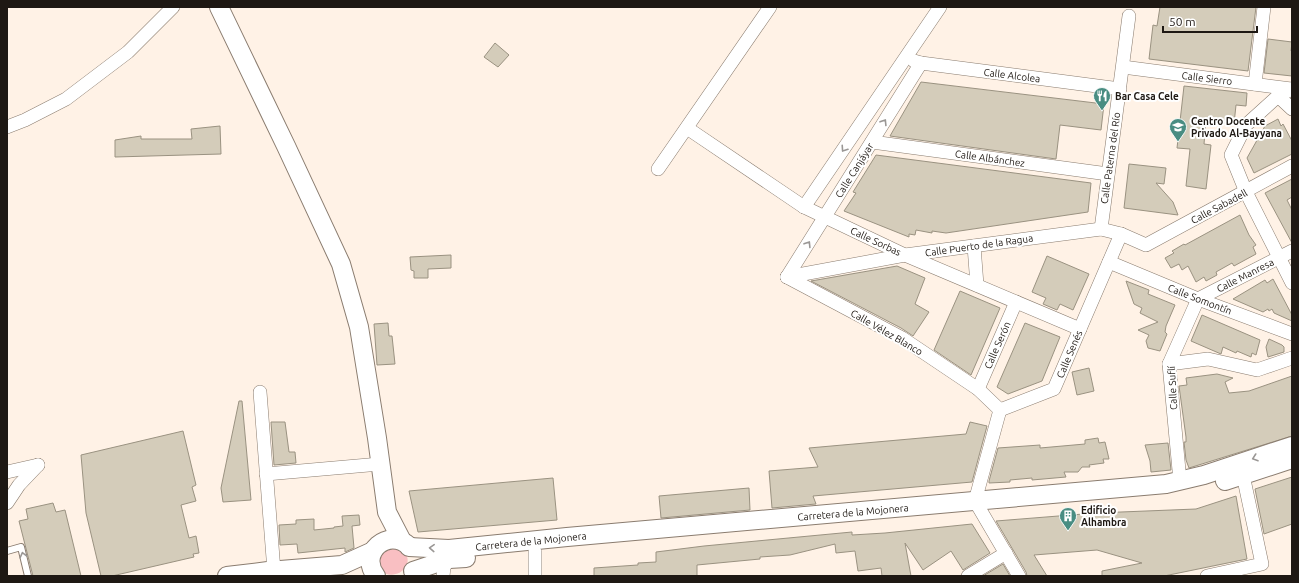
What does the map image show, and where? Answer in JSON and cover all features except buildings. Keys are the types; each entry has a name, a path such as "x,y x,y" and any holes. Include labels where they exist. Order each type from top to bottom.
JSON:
{"street":[{"path":"7,127 25,120 66,99 128,52 174,7"},
{"path":"219,7 341,264 359,328 387,512 414,556 411,573"},
{"path":"658,169 770,7"},
{"name":"Calle Canjáyar","path":"804,208 940,7"},
{"path":"1255,84 1264,7"},
{"name":"Calle Paterna del Río","path":"1101,229 1129,16"},
{"name":"Calle Alcolea","path":"905,59 921,63 1120,89"},
{"name":"Calle Canjáyar","path":"787,278 921,63"},
{"name":"Calle Sierro","path":"1123,67 1292,89"},
{"path":"1292,89 1278,96 1246,125 1231,155 1246,192 1292,283"},
{"path":"1278,96 1292,109"},
{"name":"Calle Sorbas","path":"686,128 804,208 905,255 1080,328"},
{"name":"Calle Albánchez","path":"872,142 1108,174"},
{"name":"Calle Sabadell","path":"1146,245 1292,166"},
{"name":"Calle Puerto de la Ragua","path":"787,278 905,255 1101,229 1121,234 1146,245"},
{"name":"Calle Senés","path":"1000,410 1054,389 1121,234"},
{"path":"974,246 977,285"},
{"name":"Calle Manresa","path":"1198,299 1292,251"},
{"name":"Calle Somontín","path":"1109,262 1198,299 1292,334"},
{"name":"Calle Vélez Blanco","path":"787,278 902,338 978,389 1000,410"},
{"name":"Calle Suflí","path":"1180,481 1169,364 1198,299"},
{"name":"Calle Serón","path":"978,389 1016,302"},
{"path":"1169,364 1208,359 1257,370 1292,358"},
{"path":"260,392 266,474 270,572"},
{"path":"1000,410 978,507 1019,576"},
{"name":"Carretera de la Mojonera","path":"411,573 449,559 535,552 978,507 1106,490 1166,484 1204,475 1292,446"},
{"name":"Carretera de la Mojonera","path":"375,548 382,542 389,540 396,540 406,544 449,549 567,537 978,507 1127,500 1205,488 1292,459"},
{"path":"266,474 380,464"},
{"path":"7,472 38,465 20,485 7,503"},
{"path":"1207,576 1262,564 1243,476"},
{"path":"376,576 370,563 371,557 387,512"},
{"path":"227,576 342,565 375,548"},
{"path":"535,552 535,576"},
{"path":"968,576 1006,553"},
{"path":"443,576 444,567 449,559"},
{"path":"342,565 376,576"}],"lane":[{"path":"7,551 21,548 28,576"}],"shaded area":[{"path":"391,546 405,553 407,563 402,571 391,575 385,574 379,570 378,554"}],"place":[{"name":"Bar Casa Cele","path":"1102,111"},
{"name":"Centro Docente Privado Al-Bayyana","path":"1178,142"},
{"name":"Edificio Alhambra","path":"1068,531"}]}
